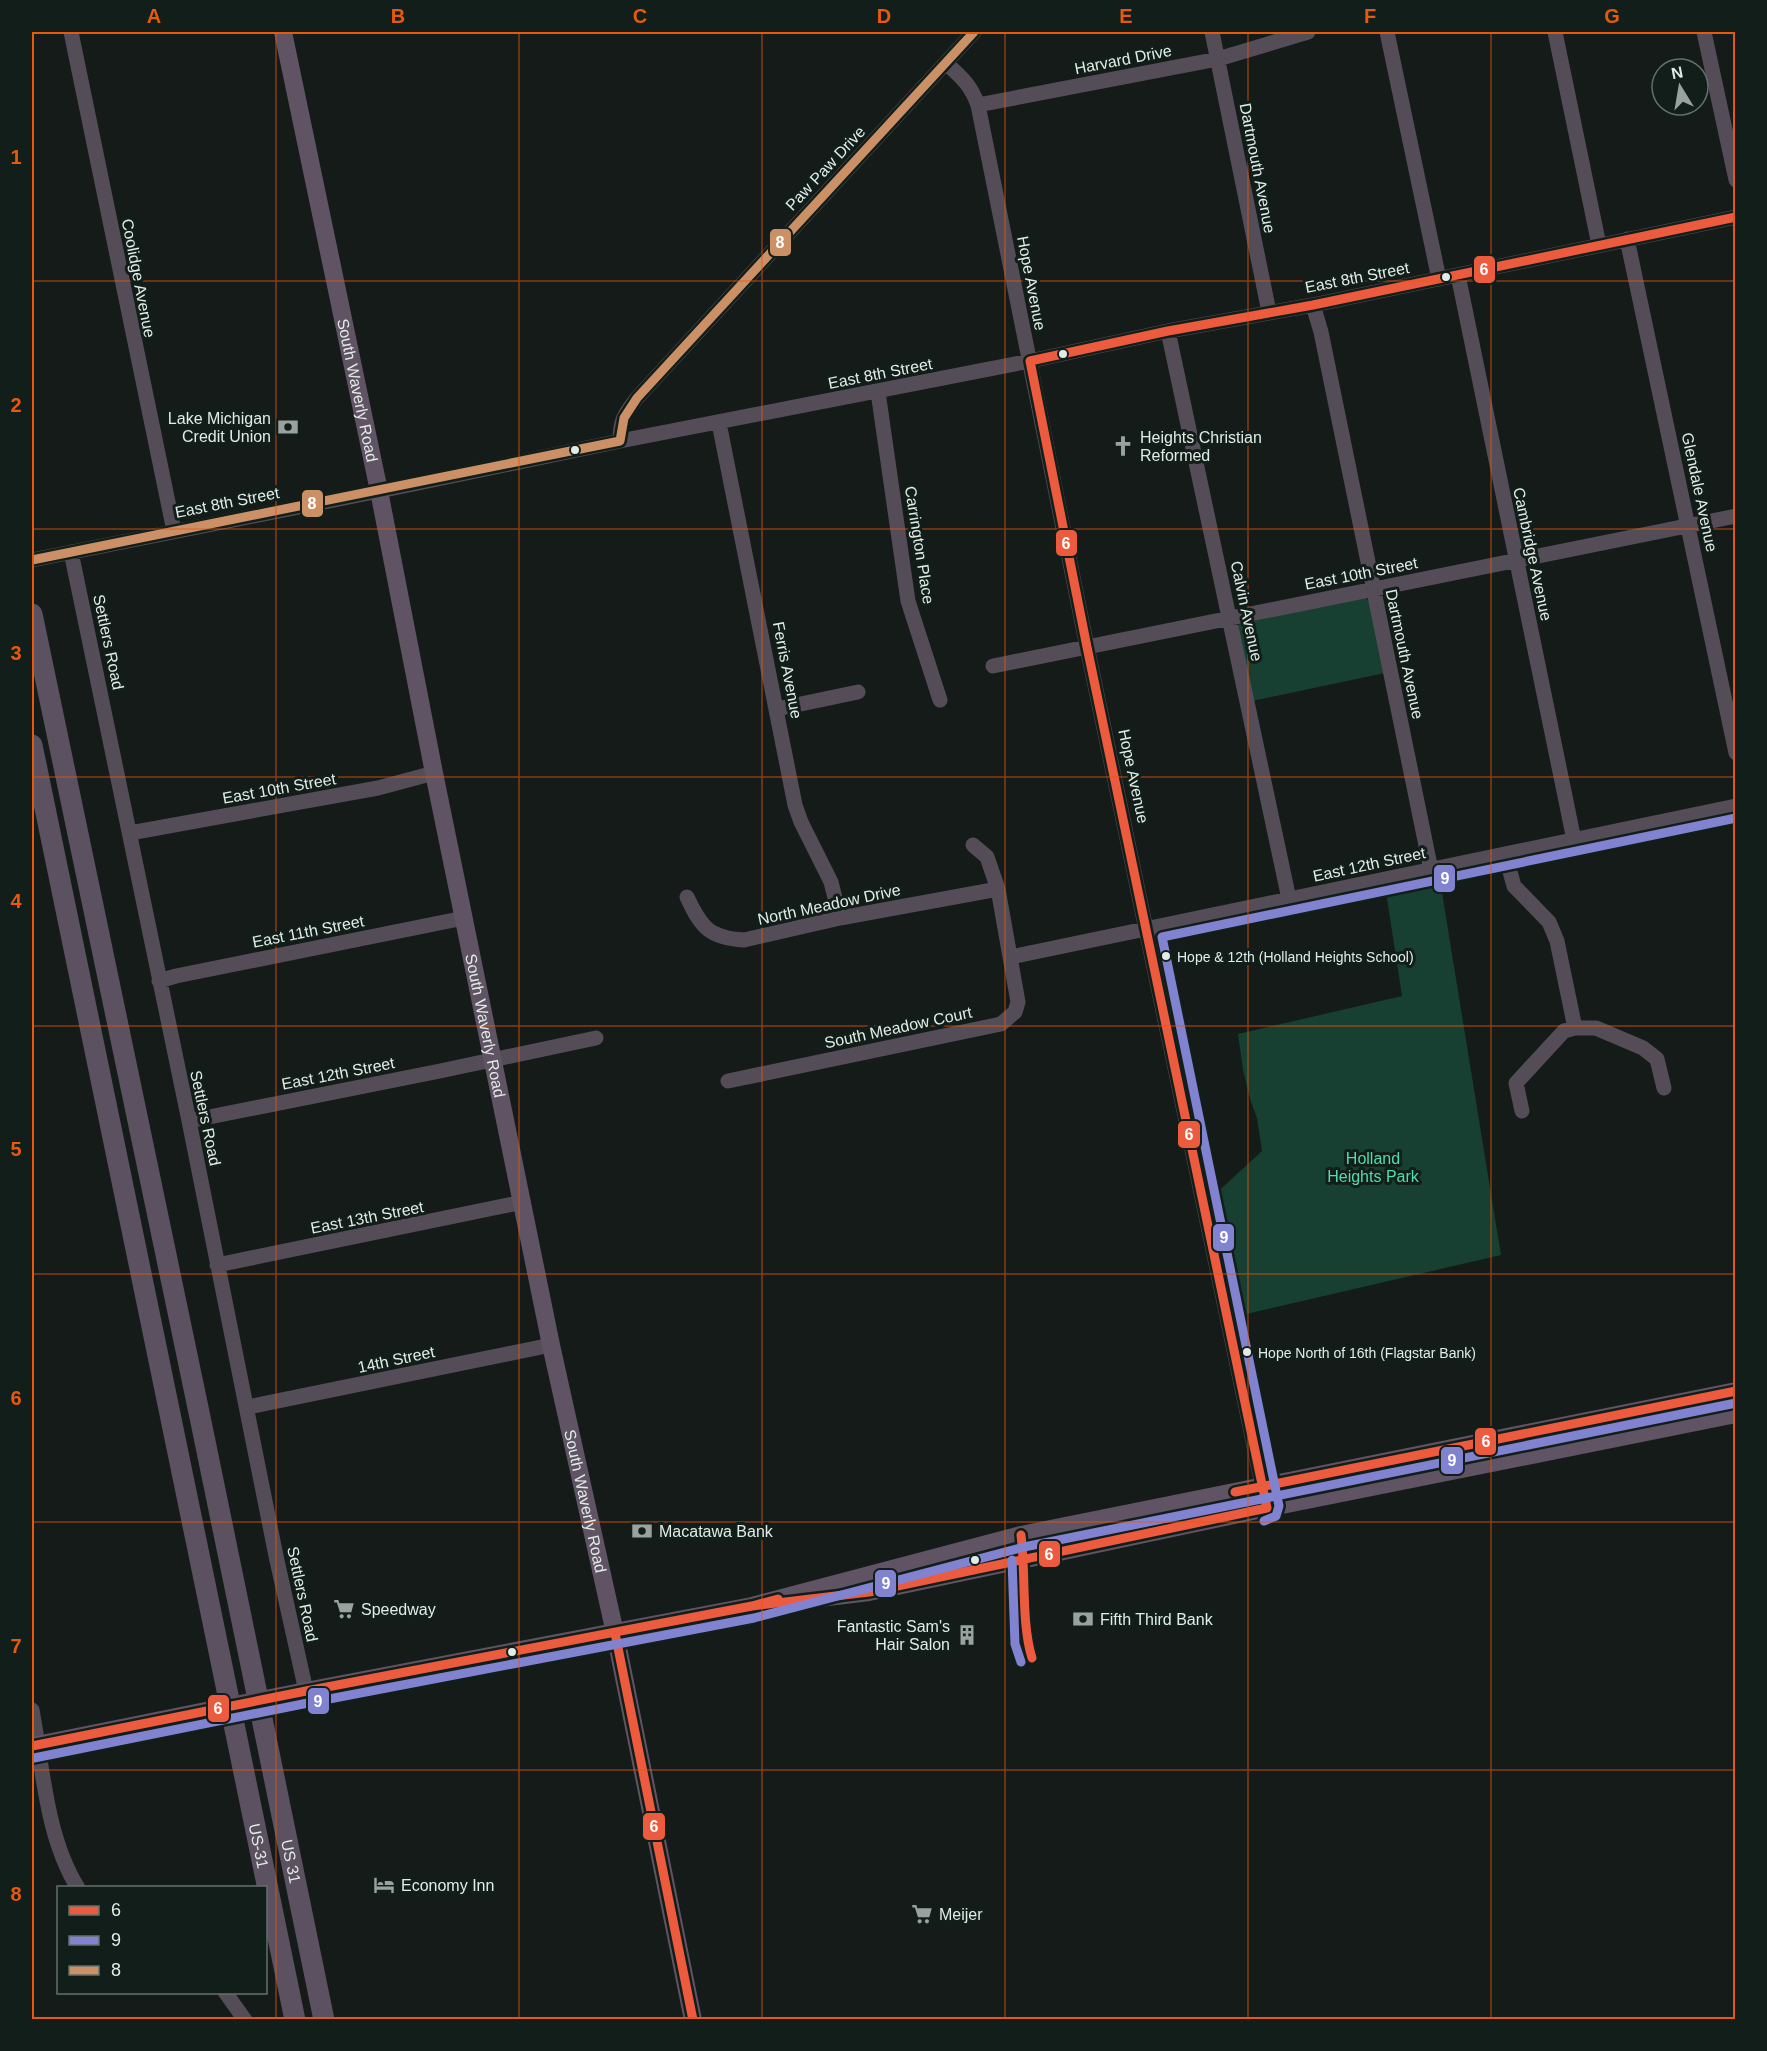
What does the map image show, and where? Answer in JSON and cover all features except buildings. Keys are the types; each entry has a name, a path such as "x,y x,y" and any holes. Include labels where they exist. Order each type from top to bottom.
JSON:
{"highway":[{"name":"US 31","path":"32,614 322,2011"},
{"name":"US 31","path":"32,745 230,1707"},
{"path":"51,837 65,846 81,847"},
{"path":"173,1428 201,1422"},
{"name":"US-31","path":"230,1707 295,2019"},
{"path":"289,1992 298,2001 322,2011"}],"main road":[{"name":"South Waverly Road","path":"283,32 379,491 551,1345 615,1633 693,2019"},
{"path":"35,1746 306,1691 752,1606 1021,1535 1736,1391"},
{"path":"752,1606 869,1592 1267,1508 1736,1414"}],"street":[{"name":"Coolidge Avenue","path":"71,32 174,531"},
{"name":"Paw Paw Drive","path":"620,441 620,425 624,415 637,398 974,32"},
{"name":"Dartmouth Avenue","path":"1212,32 1269,312"},
{"name":"Harvard Drive","path":"978,105 1218,59 1308,32"},
{"path":"1387,32 1439,279"},
{"path":"1555,32 1599,244"},
{"path":"1704,32 1736,180"},
{"name":"Hope Avenue","path":"946,63 972,88 978,105 1087,647 1148,928 1267,1508"},
{"name":"East 8th Street","path":"32,560 620,441 1030,362 1168,331 1313,305 1599,244 1736,218"},
{"name":"Glendale Avenue","path":"1627,239 1736,753"},
{"name":"Cambridge Avenue","path":"1458,275 1574,840"},
{"name":"Dartmouth Avenue","path":"1313,305 1321,332 1431,870"},
{"name":"Calvin Avenue","path":"1168,331 1289,899"},
{"name":"Carrington Place","path":"878,392 908,601 940,700"},
{"name":"Ferris Avenue","path":"718,423 795,805 831,882 840,918"},
{"name":"East 10th Street","path":"993,666 1736,516"},
{"name":"Settlers Road","path":"71,552 248,1407 276,1556 306,1691"},
{"path":"777,709 858,692"},
{"name":"East 10th Street","path":"130,833 378,788 434,773"},
{"name":"East 12th Street","path":"1011,957 1736,806"},
{"name":"South Meadow Court","path":"728,1081 1000,1024 1015,1012 1018,1002 998,889 987,857 973,845"},
{"path":"1505,854 1514,886 1549,922 1557,941 1575,1028"},
{"name":"North Meadow Drive","path":"687,897 701,924 718,936 744,940 840,918 998,889"},
{"name":"East 11th Street","path":"159,981 464,918"},
{"path":"1522,1111 1516,1083 1564,1030 1575,1028 1596,1028 1643,1048 1657,1059 1664,1088"},
{"name":"East 12th Street","path":"189,1121 596,1038"},
{"name":"East 13th Street","path":"217,1265 523,1202"},
{"name":"14th Street","path":"248,1407 551,1345"},
{"path":"32,1710 35,1746 57,1845 77,1886"},
{"path":"226,1994 245,2019"}],"green space":[{"path":"1365,597 1371,603 1385,673 1252,701 1237,628 1239,624"},
{"name":"Holland Heights Park","path":"1438,868 1501,1255 1238,1316 1213,1196 1262,1151 1257,1118 1243,1070 1238,1034 1402,996 1384,879"}],"transit line":[{"name":"8","path":"32,560 620,441 624,418 637,398 974,32"},
{"name":"6","path":"752,1606 869,1592 1267,1508 1087,647 1030,361 1168,331 1313,305 1736,217"},
{"name":"9","path":"1264,1521 1276,1516 1279,1506 1162,937 1736,818"},
{"name":"6","path":"1235,1492 1736,1391"},
{"name":"9","path":"34,1758 754,1618 1024,1547 1736,1403"},
{"name":"6","path":"1021,1535 1026,1629 1032,1658"},
{"name":"9","path":"1012,1560 1015,1644 1021,1662"},
{"name":"6","path":"32,1746 752,1606 778,1599"},
{"name":"6","path":"615,1633 693,2020"}],"place":[{"name":"Lake Michigan Credit Union","path":"288,427"},
{"name":"Heights Christian Reformed","path":"1123,446"},
{"name":"Hope & 12th (Holland Heights School)","path":"1166,956"},
{"name":"Hope North of 16th (Flagstar Bank)","path":"1247,1352"},
{"name":"Macatawa Bank","path":"642,1531"},
{"name":"Speedway","path":"344,1609"},
{"name":"Fifth Third Bank","path":"1083,1619"},
{"name":"Fantastic Sam's Hair Salon","path":"967,1635"},
{"name":"Economy Inn","path":"384,1885"},
{"name":"Meijer","path":"922,1914"}]}
